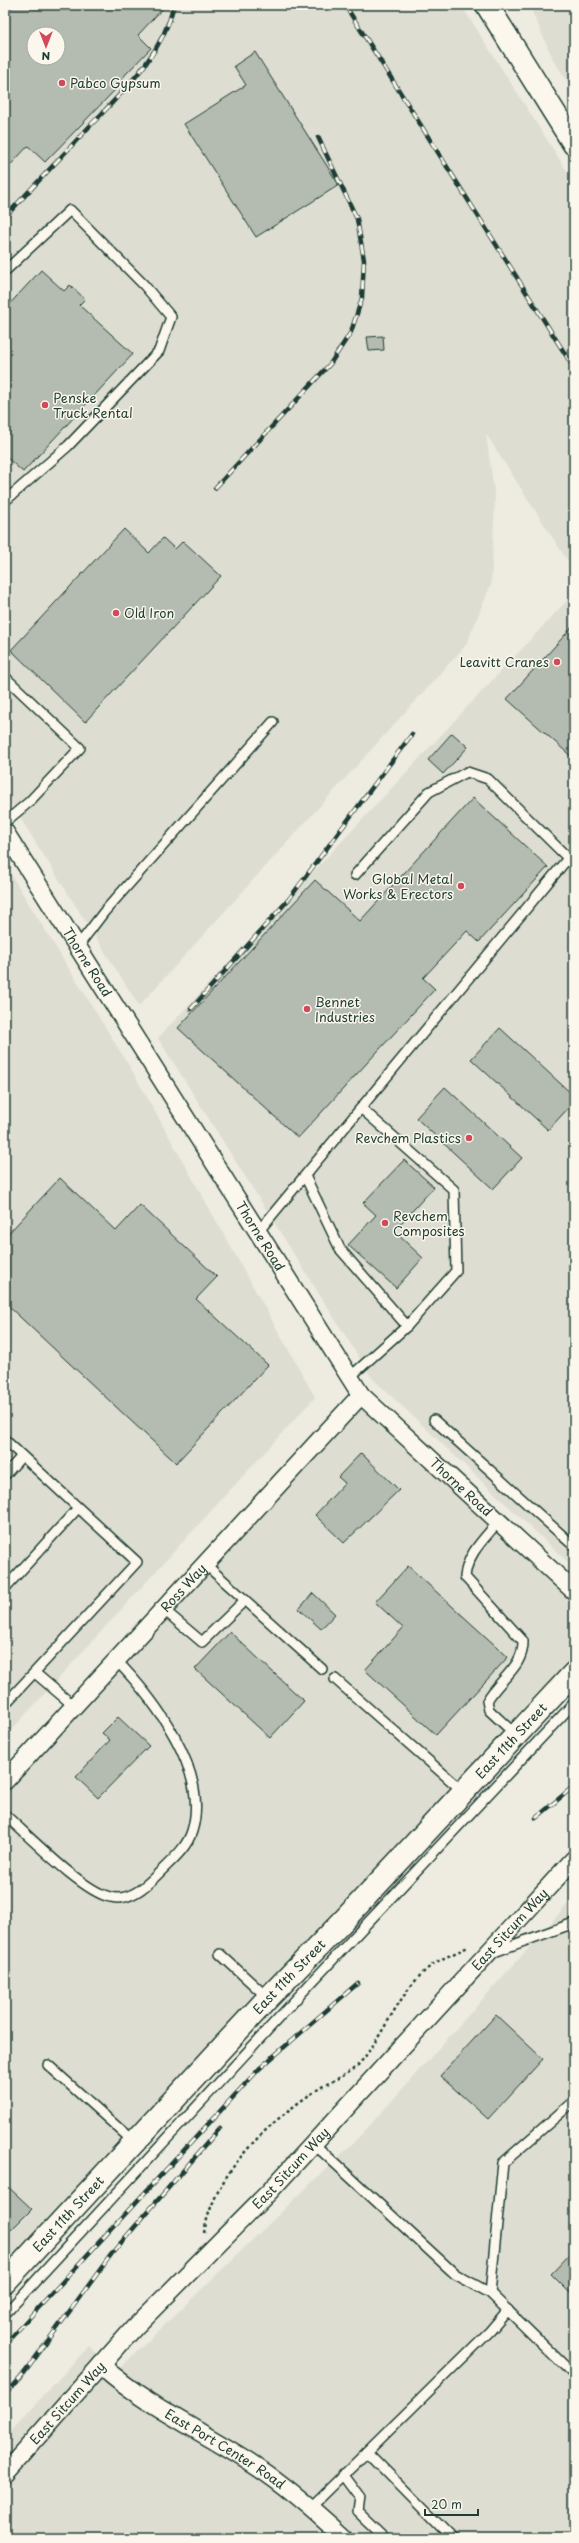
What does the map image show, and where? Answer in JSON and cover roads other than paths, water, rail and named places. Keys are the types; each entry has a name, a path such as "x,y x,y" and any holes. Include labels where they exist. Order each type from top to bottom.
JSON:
{"street":[{"path":"487,5 574,144"},
{"name":"Thorne Road","path":"5,832 361,1395 574,1591"},
{"name":"Ross Way","path":"5,1781 361,1395"},
{"name":"East 11th Street","path":"5,2282 268,1998 517,1736 574,1673"},
{"name":"East Sitcum Way","path":"5,2473 134,2328 270,2191 574,1859"},
{"name":"East Port Center Road","path":"101,2365 113,2376 174,2417 257,2467 310,2508 344,2538"}],"lane":[{"path":"5,270 70,210 144,285 171,317 159,351 68,446 5,501"},
{"path":"5,677 80,748 30,802 5,822"},
{"path":"78,946 104,912 273,722"},
{"path":"355,875 430,792 467,772 488,779 568,858"},
{"path":"258,1232 362,1109 574,851"},
{"path":"350,1377 407,1326 456,1271 454,1190 362,1109"},
{"path":"305,1176 340,1249 407,1326"},
{"path":"434,1420 574,1546"},
{"path":"5,1440 138,1562 5,1704"},
{"path":"5,1475 22,1456"},
{"path":"5,1588 78,1508"},
{"path":"498,1522 472,1554 466,1564 465,1577 523,1641 523,1652 519,1661 487,1701 489,1710 517,1736"},
{"path":"205,1564 322,1669"},
{"path":"163,1609 202,1642 245,1600"},
{"path":"5,1815 92,1889 110,1898 127,1897 144,1889 183,1848 192,1831 196,1809 194,1782 159,1711 116,1660"},
{"path":"35,1673 74,1706"},
{"path":"335,1679 464,1792"},
{"path":"5,2314 305,1989 574,1703"},
{"path":"487,1954 574,1923"},
{"path":"220,1954 268,1998"},
{"path":"48,2065 134,2142"},
{"path":"490,2293 503,2163 574,2101"},
{"path":"313,2143 455,2274 490,2293 574,2375"},
{"path":"310,2508 490,2331 508,2310"},
{"path":"367,2452 452,2538"},
{"path":"343,2474 360,2497 358,2512 385,2538"}],"railway":[{"path":"5,217 140,72 160,41 174,5"},
{"path":"345,5 574,368"},
{"path":"215,488 330,364 351,332 362,298 364,260 357,219 318,137"},
{"path":"191,1009 289,899 412,734"},
{"path":"536,1818 574,1786"},
{"path":"5,2344 259,2069 358,1983"},
{"path":"5,2394 25,2372 113,2252 220,2128"}],"place":[{"name":"Pabco Gypsum","path":"62,83"},
{"name":"Penske Truck Rental","path":"45,405"},
{"name":"Old Iron","path":"116,613"},
{"name":"Leavitt Cranes","path":"557,662"},
{"name":"Global Metal Works & Erectors","path":"461,886"},
{"name":"Bennet Industries","path":"307,1009"},
{"name":"Revchem Plastics","path":"469,1138"},
{"name":"Revchem Composites","path":"385,1223"}]}
